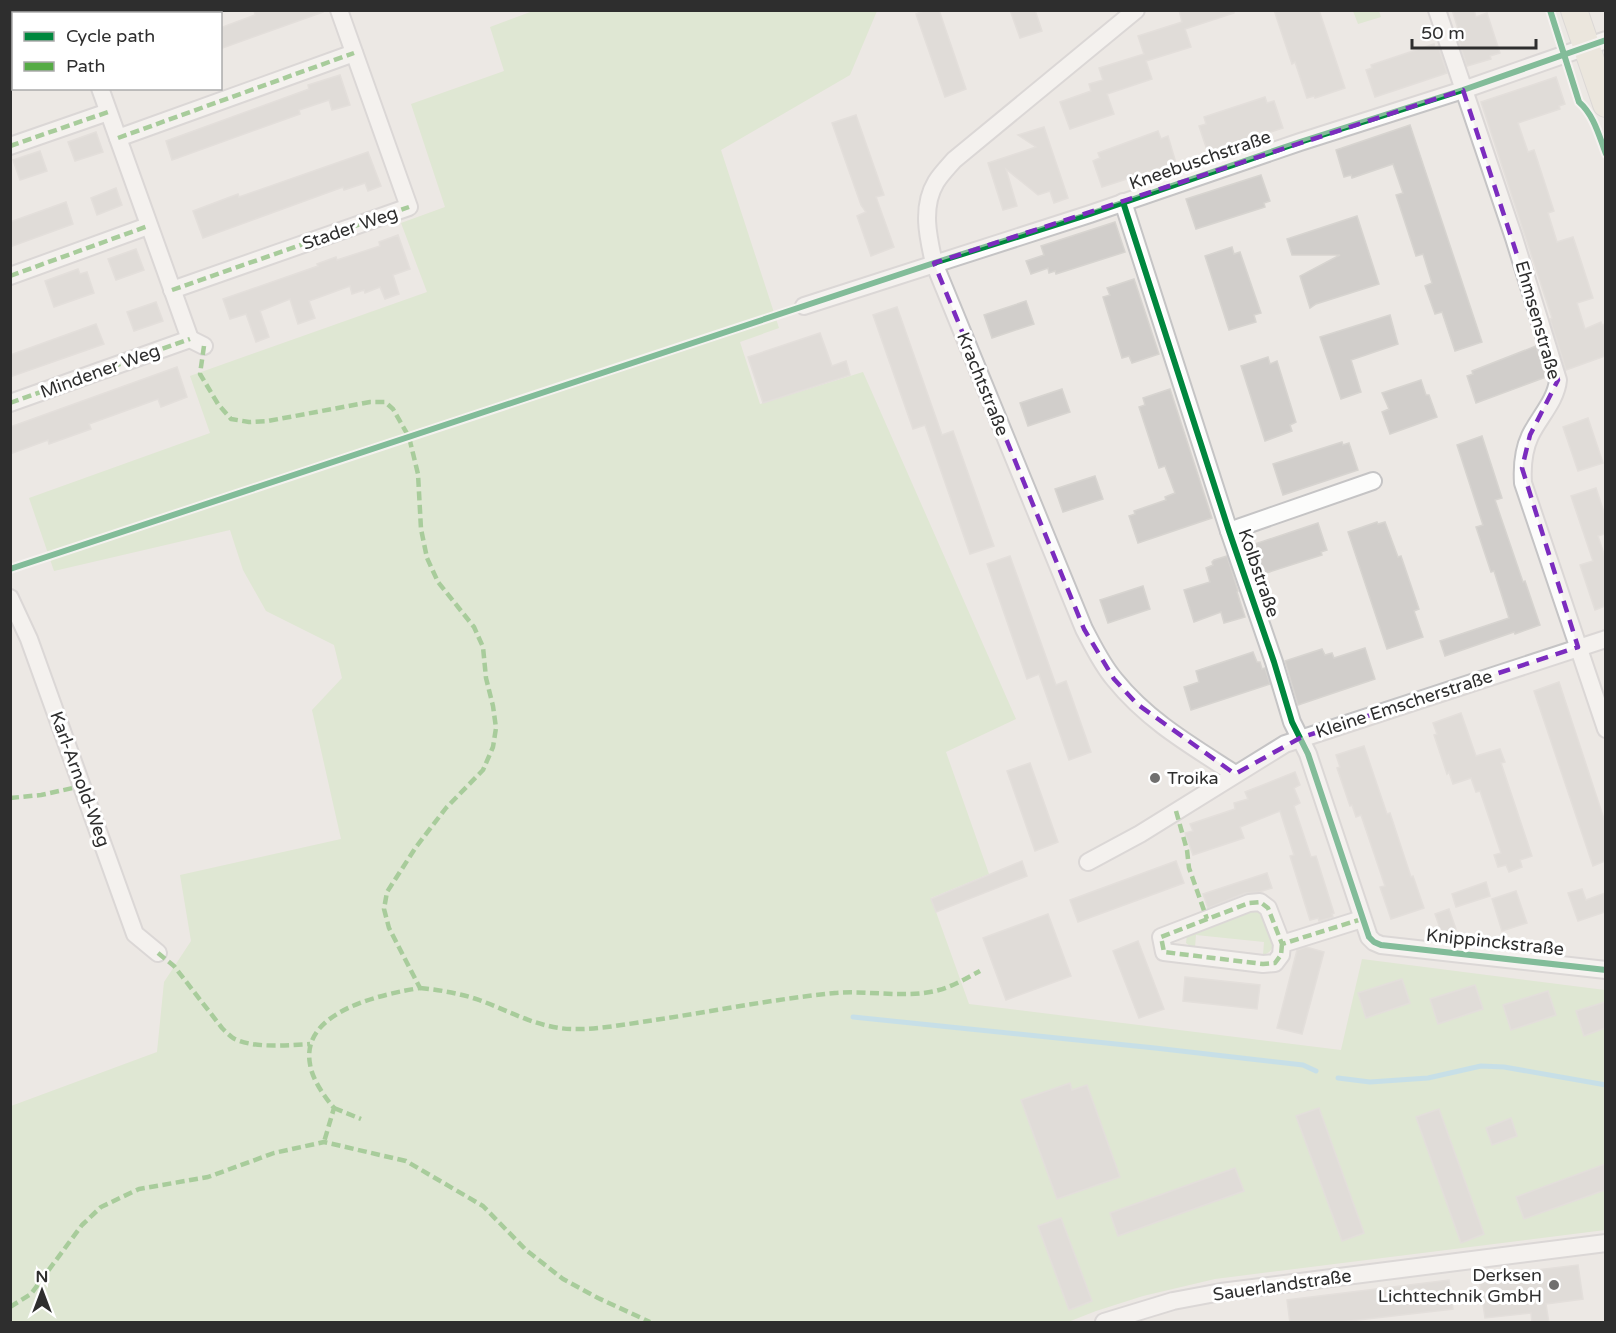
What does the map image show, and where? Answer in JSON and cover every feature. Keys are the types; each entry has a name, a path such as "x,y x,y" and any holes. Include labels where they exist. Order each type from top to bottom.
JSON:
{"main road":[{"path":"1574,10 1596,43 1605,104"}],"street":[{"name":"Stader Weg","path":"172,290 409,207 339,10"},
{"name":"Krachtstraße","path":"1136,10 954,160 931,192 927,209 927,234 934,263 1084,628 1098,655 1114,680 1137,704 1166,729 1235,774"},
{"name":"Ehmsenstraße","path":"1437,10 1514,238 1558,380 1555,394 1530,435 1524,452 1523,483 1605,729"},
{"name":"Kneebuschstraße","path":"804,306 1463,90 1596,43"},
{"path":"118,138 354,53"},
{"name":"Mindener Weg","path":"10,403 197,343 172,290 101,90"},
{"path":"10,146 108,112"},
{"name":"Kolbstraße","path":"1123,202 1292,722 1308,754 1369,937 1381,945"},
{"path":"10,276 148,226"},
{"path":"1229,531 1373,481"},
{"name":"Karl-Arnold-Weg","path":"10,598 29,639 135,934 158,953"},
{"name":"Kleine Emscherstraße","path":"1088,862 1140,834 1286,744 1605,639"},
{"path":"1260,902 1268,908 1282,944 1281,955 1275,963 1263,964 1164,952 1161,937 1249,903 1260,902"},
{"path":"1282,944 1362,919"},
{"name":"Knippinckstraße","path":"1381,945 1605,969"},
{"name":"Sauerlandstraße","path":"1104,1323 1173,1301 1221,1292 1605,1243"}],"highlighted area":[{"path":"1463,90 1558,380 1530,435 1522,468 1578,647 1300,738 1235,774 1137,704 1114,679 1084,629 934,263"}],"green space":[{"path":"533,11 877,11 850,75 721,150 779,328 740,342 760,404 863,372 1016,719 946,752 989,874 931,898 969,1004 1341,1050 1362,959 1605,990 1605,1230 1215,1279 1143,1296 1068,1322 11,1322 11,1106 157,1052 164,982 191,941 180,875 341,839 312,710 342,678 334,645 266,611 243,570 230,530 54,571 29,498 210,433 190,376 427,292 401,223 445,207 411,104 504,71 490,27"},
{"path":"1353,11 1379,11 1381,17 1358,24"},
{"path":"1252,910 1263,914 1272,937 1272,948 1263,955 1264,942 1196,935 1195,947 1186,943 1187,935"}],"building":[{"path":"254,10 322,10 323,12 222,48 222,27 255,15"},
{"path":"926,10 939,10 966,89 945,97 916,14"},
{"path":"1010,10 1035,10 1042,31 1020,38"},
{"path":"1179,10 1234,10 1234,13 1185,29 1191,47 1146,61 1152,79 1107,94 1114,114 1070,129 1060,102 1091,91 1089,84 1103,80 1099,68 1144,54 1138,36 1182,22"},
{"path":"1274,10 1319,10 1345,88 1315,98 1314,96 1307,98 1295,62 1292,64"},
{"path":"1452,10 1474,10 1476,17 1487,13 1500,53 1490,56 1491,59 1467,66"},
{"path":"1434,44 1435,48 1438,46 1447,73 1375,97 1366,70 1372,68 1371,65"},
{"path":"340,75 350,105 332,110 329,100 299,110 300,114 172,160 166,141 309,89 308,85"},
{"path":"1556,77 1565,104 1559,106 1560,109 1518,123 1528,152 1534,150 1554,211 1548,213 1557,242 1573,237 1580,258 1593,298 1577,303 1585,329 1601,322 1602,325 1605,324 1605,356 1566,370 1550,319 1552,318 1481,102"},
{"path":"1265,97 1267,103 1274,101 1283,128 1208,153 1199,126 1206,124 1204,117"},
{"path":"856,115 884,195 876,197 894,247 871,256 857,216 866,212 861,205 832,123"},
{"path":"1410,125 1482,342 1455,351 1442,312 1435,314 1425,286 1432,283 1423,254 1416,256 1396,195 1403,193 1393,164 1352,178 1351,175 1344,177 1336,150"},
{"path":"1044,127 1068,198 1054,203 1050,191 1038,195 1006,169 1017,206 1003,210 988,163 1036,147 1018,135"},
{"path":"1158,131 1161,139 1168,136 1176,163 1102,187 1093,161 1100,158 1098,153"},
{"path":"96,132 103,152 75,161 68,142"},
{"path":"40,151 47,171 20,180 13,160"},
{"path":"368,152 381,186 368,191 365,183 344,190 343,187 203,238 193,211"},
{"path":"1261,175 1270,201 1264,203 1265,207 1196,229 1186,199"},
{"path":"116,188 122,205 97,215 91,198"},
{"path":"66,202 73,224 10,247 10,222"},
{"path":"1357,216 1379,284 1316,304 1310,308 1300,276 1340,255 1292,255 1287,239"},
{"path":"1115,222 1125,252 1056,274 1055,271 1049,273 1048,268 1031,274 1026,261 1044,255 1041,246"},
{"path":"398,235 410,269 393,275 399,294 385,299 380,287 365,293 364,290 352,294 350,286 309,301 315,318 298,324 290,299 260,311 269,337 256,342 246,314 230,319 223,299 318,266 317,264 336,257 337,260 380,246 379,242"},
{"path":"1232,247 1234,254 1240,252 1261,313 1254,315 1256,322 1229,330 1205,256"},
{"path":"136,249 144,270 116,280 108,259"},
{"path":"78,269 80,274 87,272 94,293 54,307 45,281"},
{"path":"1134,279 1159,354 1132,363 1129,356 1122,358 1103,297 1110,295 1107,288"},
{"path":"1026,301 1034,324 992,338 984,315"},
{"path":"156,302 163,321 134,331 127,312"},
{"path":"897,307 942,435 953,431 994,546 970,554 925,425 913,429 873,315"},
{"path":"1390,315 1398,344 1351,360 1361,392 1341,399 1320,337"},
{"path":"96,324 104,344 10,377 10,355"},
{"path":"820,333 832,366 846,361 850,375 763,403 748,357"},
{"path":"1536,346 1546,377 1476,403 1467,376 1473,374 1472,371"},
{"path":"1268,357 1270,364 1277,361 1296,422 1290,425 1292,431 1265,441 1241,366"},
{"path":"177,367 187,397 161,407 158,399 89,424 91,429 49,444 48,440 10,454 10,427"},
{"path":"1421,380 1437,417 1390,434 1382,412 1389,409 1382,393"},
{"path":"1062,389 1070,412 1028,426 1020,403"},
{"path":"1170,389 1212,518 1138,543 1129,516 1135,514 1134,511 1166,500 1165,497 1175,493 1165,466 1159,468 1139,407 1145,405 1143,398"},
{"path":"1588,418 1603,463 1578,471 1563,427"},
{"path":"1482,436 1502,498 1495,500 1540,625 1445,656 1440,641 1509,618 1494,571 1491,572 1476,527 1483,525 1457,445"},
{"path":"1342,442 1343,445 1349,443 1358,470 1283,495 1273,464"},
{"path":"1095,476 1103,499 1063,512 1055,489"},
{"path":"1596,488 1605,515 1605,534 1598,536 1605,557 1605,606 1595,610 1580,565 1593,561 1571,496"},
{"path":"1377,522 1378,524 1385,522 1398,557 1401,556 1419,609 1414,611 1423,637 1387,649 1348,532"},
{"path":"1318,523 1327,550 1321,552 1322,555 1260,575 1263,583 1259,585 1246,547"},
{"path":"1010,556 1056,685 1066,681 1091,752 1069,760 1039,674 1027,679 987,564"},
{"path":"1227,556 1245,617 1224,623 1221,612 1194,622 1184,590 1210,582 1206,568 1213,565 1214,560"},
{"path":"1143,586 1150,609 1108,623 1100,600"},
{"path":"1365,648 1375,679 1298,705 1285,661 1322,649 1325,655 1332,653 1334,658"},
{"path":"1253,652 1262,669 1265,668 1270,684 1191,710 1184,687 1199,682 1196,671"},
{"path":"1559,682 1605,822 1605,861 1593,866 1534,691"},
{"path":"1461,713 1476,756 1500,749 1505,762 1501,763 1532,856 1520,860 1522,867 1509,872 1506,865 1498,867 1494,855 1501,853 1480,791 1476,792 1471,778 1453,784 1449,772 1447,774 1434,735 1437,734 1433,723"},
{"path":"1364,746 1387,814 1390,813 1424,908 1391,919 1380,887 1385,886 1361,815 1356,817 1352,805 1350,806 1337,768 1340,767 1336,755"},
{"path":"1030,763 1058,842 1035,851 1007,771"},
{"path":"1295,772 1300,785 1294,788 1300,803 1294,806 1311,857 1316,856 1334,913 1333,917 1319,921 1318,918 1310,920 1290,856 1294,855 1280,811 1240,827 1244,838 1193,855 1185,833 1193,831 1190,824 1235,809 1234,803 1248,799 1245,792"},
{"path":"1022,861 1027,876 936,912 931,899"},
{"path":"1176,861 1184,883 1078,922 1070,900"},
{"path":"1267,873 1272,888 1245,893 1208,908 1203,894"},
{"path":"1486,882 1490,896 1456,907 1452,894"},
{"path":"1582,889 1586,900 1605,893 1605,912 1578,921 1568,893"},
{"path":"1516,891 1527,923 1502,931 1492,899"},
{"path":"1449,909 1456,929 1442,934 1435,914"},
{"path":"1048,914 1071,976 1006,1000 983,938"},
{"path":"1138,941 1164,1009 1139,1018 1113,951"},
{"path":"1306,947 1324,952 1302,1034 1277,1028 1297,950"},
{"path":"1185,977 1260,985 1257,1009 1183,1001"},
{"path":"1402,979 1410,1003 1366,1018 1358,993"},
{"path":"1475,985 1483,1009 1438,1024 1430,999"},
{"path":"1548,991 1556,1015 1511,1030 1503,1005"},
{"path":"1605,1002 1605,1028 1584,1036 1576,1011"},
{"path":"1070,1083 1072,1090 1087,1085 1120,1177 1057,1199 1021,1100"},
{"path":"1319,1108 1364,1233 1342,1241 1296,1116"},
{"path":"1439,1109 1484,1234 1461,1243 1416,1117"},
{"path":"1511,1118 1517,1136 1492,1145 1486,1128"},
{"path":"1605,1164 1605,1190 1524,1219 1516,1197"},
{"path":"1235,1168 1244,1191 1118,1236 1110,1213"},
{"path":"1061,1218 1092,1301 1069,1310 1038,1226"},
{"path":"1578,1265 1583,1299 1546,1304 1549,1323 1532,1323 1531,1313 1485,1318 1479,1277"},
{"path":"1449,1280 1453,1309 1332,1323 1290,1323 1287,1300"}],"waterway":[{"path":"853,1017 1303,1065 1316,1071"},
{"path":"1338,1078 1370,1082 1428,1078 1481,1066 1504,1067 1606,1085"}],"marked path":[{"path":"118,138 354,53"},
{"path":"10,146 108,112"},
{"path":"172,290 409,207"},
{"path":"10,276 148,226"},
{"path":"10,403 190,339"},
{"path":"204,346 200,374 218,404 231,419 249,422 268,421 370,402 385,402 393,409 409,437 418,474 421,529 427,558 438,582 474,627 483,647 486,678 493,706 496,728 493,747 483,770 446,808 416,847 387,892 384,909 389,928 420,988 386,995 347,1008 331,1018 318,1031 310,1046 313,1076 334,1108 324,1142"},
{"path":"10,798 41,795 82,786"},
{"path":"1176,811 1187,850 1189,868 1207,919"},
{"path":"1282,944 1281,955 1275,963 1263,964 1164,952 1161,937 1249,903 1260,902 1268,908 1282,944 1362,919"},
{"path":"158,953 174,966 222,1028 233,1038 260,1045 310,1044"},
{"path":"420,988 467,996 549,1026 582,1029 835,993 926,993 960,982 980,971"},
{"path":"334,1108 361,1119"},
{"path":"10,1307 31,1294 82,1225 101,1207 139,1189 208,1177 274,1153 324,1142 406,1161 483,1206 526,1250 563,1279 650,1322"}],"cycle path":[{"path":"1550,10 1579,102 1592,119 1606,154"},
{"path":"10,569 934,263 1090,214 1606,40"},
{"path":"1123,202 1292,722 1308,754 1369,937 1381,945 1606,970"}],"place":[{"name":"Troika","path":"1155,778"},
{"name":"Derksen Lichttechnik GmbH","path":"1554,1285"}]}
